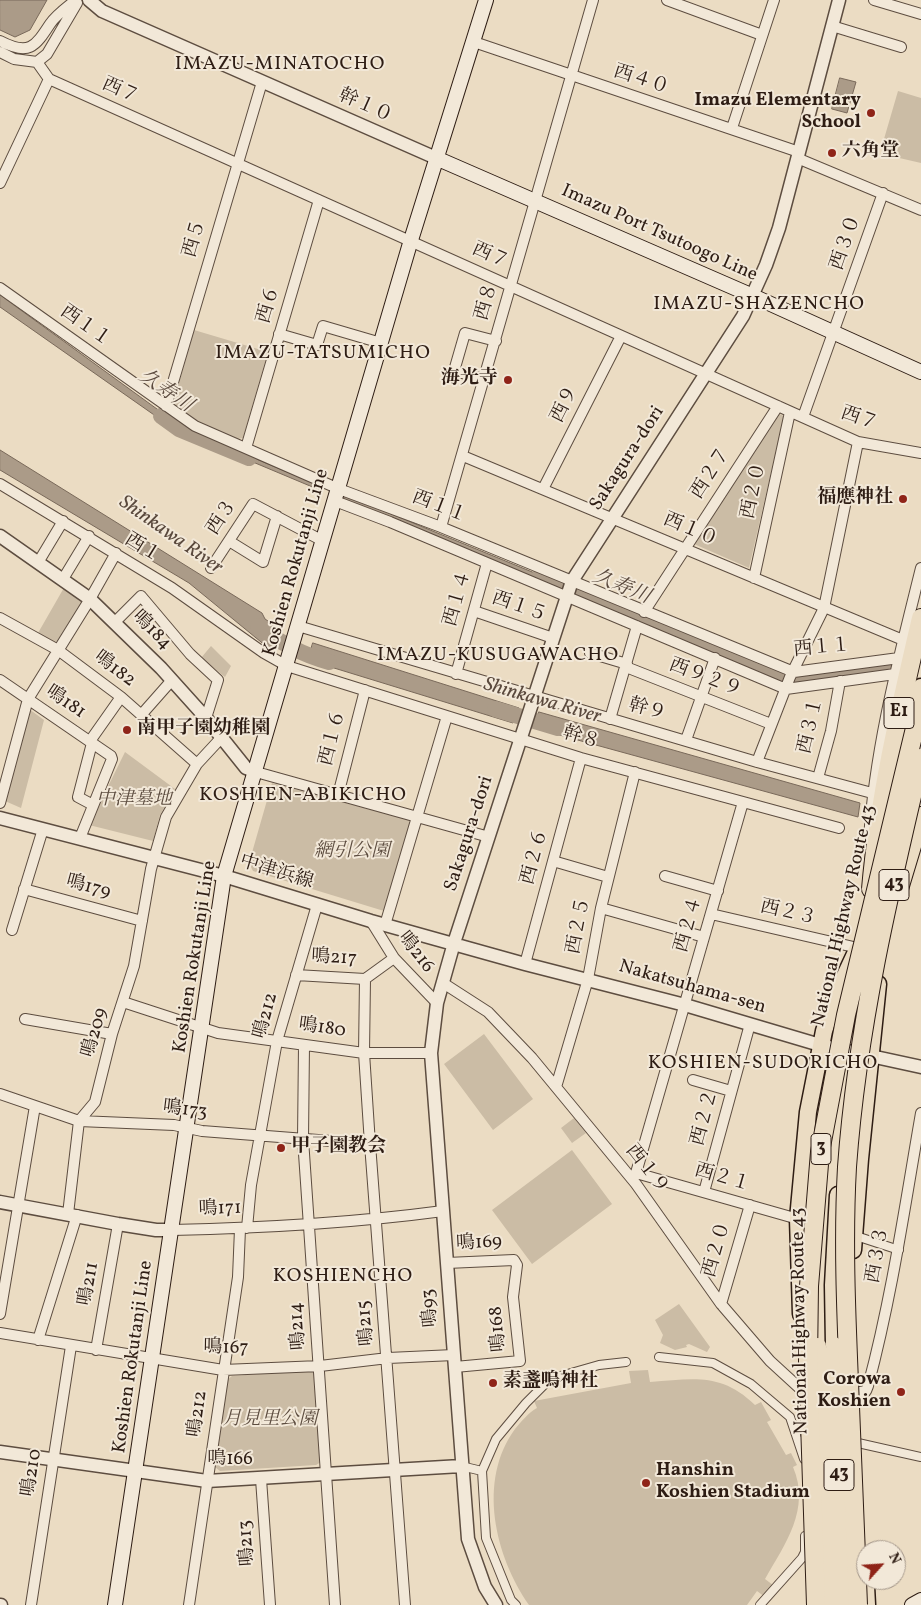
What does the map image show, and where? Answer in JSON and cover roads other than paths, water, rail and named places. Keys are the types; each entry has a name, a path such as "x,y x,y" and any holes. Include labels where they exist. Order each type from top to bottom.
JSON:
{"highway":[{"name":"E1","path":"870,897 878,813 893,738 921,618"},
{"name":"National Highway Route 43","path":"878,813 921,687"},
{"name":"3","path":"815,1605 808,1361 809,1286 820,1152 846,1015 921,703"},
{"name":"3","path":"858,1605 846,1322 847,1169 853,1096 866,1007 888,895 921,758"},
{"path":"892,905 916,826 921,774"},
{"name":"National Highway Route 43","path":"844,1605 817,1228 827,1046 836,995 858,948 870,897"},
{"name":"National Highway Route 43","path":"830,1605 826,1346 833,1284 838,1195 855,1052 892,905"},
{"path":"867,1605 856,1392 853,1235 882,939"},
{"path":"815,1605 808,1419 801,1325 798,1219 808,1112 827,1046"}],"main road":[{"name":"Koshien Rokutanji Line","path":"436,158 438,130 478,0"},
{"name":"Koshien Rokutanji Line","path":"115,1605 137,1470 224,876 411,240 486,0"},
{"name":"Imazu Port Tsutoogo Line","path":"436,158 921,372"},
{"path":"912,1605 921,1600"}],"street":[{"path":"0,41 10,46 29,48 44,36 50,23 77,0"},
{"path":"0,52 14,59 37,62 47,54 77,0"},
{"name":"幹１０","path":"89,0 102,10 436,158"},
{"name":"西８","path":"441,527 593,0"},
{"path":"667,0 762,35"},
{"path":"732,128 774,0"},
{"name":"Sakagura-dori","path":"454,944 570,589 612,518 743,316 752,296 779,228 839,0"},
{"path":"874,0 921,14"},
{"path":"832,26 901,47"},
{"name":"西４０","path":"474,42 571,76 732,128 921,210"},
{"path":"0,182 49,79 37,62"},
{"name":"西７","path":"49,79 858,442 921,452"},
{"name":"西５","path":"166,406 236,164 262,82"},
{"name":"西３０","path":"803,417 883,193"},
{"name":"西６","path":"246,448 318,200"},
{"name":"西１１","path":"0,288 195,426 246,448 337,495 441,527 570,589 644,612 789,680 899,658"},
{"path":"279,334 317,345 322,326 381,343"},
{"path":"485,379 454,371 465,333 496,341"},
{"name":"西９","path":"543,490 621,336"},
{"name":"西２７","path":"644,612 778,406"},
{"name":"西２０","path":"754,578 790,412"},
{"path":"758,762 789,680 824,608 858,442"},
{"name":"西１０","path":"463,456 685,547 824,608 903,640"},
{"name":"西１","path":"0,484 172,588 264,654 288,662"},
{"path":"337,495 488,563 570,589 637,626 715,658 789,680 840,681 895,674"},
{"name":"西３","path":"211,568 253,504 323,541"},
{"path":"229,541 263,562 277,516"},
{"path":"39,561 63,521"},
{"name":"鳴184","path":"0,536 39,561 90,598 172,680 222,737 246,768 256,772"},
{"path":"63,579 88,536"},
{"path":"0,803 28,699 116,553"},
{"name":"西１４","path":"456,674 488,563"},
{"path":"864,922 878,813 880,737 921,568"},
{"path":"115,622 140,596 190,654 218,680 206,718"},
{"name":"西１５","path":"474,611 553,638"},
{"name":"鳴182","path":"0,618 58,650 142,714 197,764"},
{"path":"610,719 637,626"},
{"name":"幹９","path":"297,630 456,674 532,702 610,719 818,778 878,813"},
{"name":"西９２９","path":"590,653 772,724"},
{"path":"686,740 715,658"},
{"name":"幹８","path":"288,662 364,690 447,716 522,735 581,758 839,828"},
{"name":"鳴181","path":"0,680 110,756 112,759 93,805"},
{"path":"142,714 172,680"},
{"name":"西３１","path":"818,778 831,731 840,681"},
{"name":"西１６","path":"338,795 364,690"},
{"path":"80,838 93,805 78,797 91,742 121,697"},
{"path":"385,925 447,716"},
{"name":"鳴209","path":"79,1121 95,1102 112,1034 134,966 154,858 166,817 197,764 222,737"},
{"name":"西２６","path":"525,964 581,758"},
{"path":"256,772 489,837"},
{"name":"西２５","path":"556,1087 588,979 600,908 635,772"},
{"name":"西２４","path":"632,1174 685,1004 743,802"},
{"name":"中津浜線","path":"1,821 80,838 224,876 370,921 454,944"},
{"path":"12,930 43,829"},
{"path":"553,861 608,877"},
{"path":"665,876 718,892"},
{"name":"鳴179","path":"24,889 142,921"},
{"name":"鳴212","path":"189,1605 238,1277 243,1228 277,1040 317,905"},
{"path":"600,908 704,938"},
{"name":"西２３","path":"711,914 858,948"},
{"name":"鳴216","path":"370,921 394,958 436,1004"},
{"name":"Nakatsuhama-sen","path":"454,944 525,964 685,1004 827,1046 921,1067"},
{"name":"鳴93","path":"454,944 436,1004 432,1053 461,1466 468,1539 485,1587 496,1605"},
{"name":"鳴217","path":"296,975 365,978 394,958"},
{"name":"鳴215","path":"365,978 364,1052 405,1605"},
{"name":"西１９","path":"443,983 488,1012 556,1087 632,1174 721,1304 770,1361 806,1394"},
{"name":"鳴180","path":"123,1002 218,1033 364,1052 432,1053"},
{"path":"25,1019 112,1034"},
{"name":"西２２","path":"704,1192 750,1024"},
{"name":"鳴214","path":"304,1045 303,1139 335,1605"},
{"path":"693,1080 731,1091"},
{"name":"鳴173","path":"0,1094 79,1121 188,1128 202,1131 370,1144"},
{"path":"0,1314 35,1106"},
{"name":"西３３","path":"856,1392 866,1391 883,1329 899,1250 921,1113"},
{"path":"38,1340 72,1215 79,1121"},
{"name":"西２１","path":"632,1174 798,1219"},
{"name":"鳴171","path":"0,1202 156,1230 310,1225 376,1220 443,1211"},
{"name":"西２０","path":"721,1304 750,1205"},
{"name":"鳴211","path":"96,1350 118,1224"},
{"path":"853,1235 899,1250"},
{"name":"鳴169","path":"447,1263 514,1260"},
{"name":"鳴168","path":"454,1361 520,1361 513,1297 517,1265 514,1260"},
{"name":"鳴167","path":"0,1333 153,1360 223,1370 320,1366 388,1358 454,1361"},
{"name":"鳴210","path":"31,1605 52,1459 71,1346"},
{"path":"660,1357 713,1363 751,1384 790,1417 804,1454 805,1552 760,1605"},
{"path":"516,1605 511,1600 486,1538 482,1471 496,1439 526,1403 550,1379 599,1365 626,1362"},
{"path":"806,1394 856,1392"},
{"path":"858,1443 921,1457"},
{"name":"鳴166","path":"0,1452 207,1481 326,1476 461,1466"},
{"path":"461,1466 482,1471"},
{"name":"鳴213","path":"261,1479 270,1605"}],"waterway":[{"name":"久寿川","path":"161,416 179,429 249,458"},
{"name":"久寿川","path":"539,577 795,682 888,667"},
{"name":"Shinkawa River","path":"258,626 292,648 329,662"},
{"name":"Shinkawa River","path":"495,709 558,728"}],"place":[{"name":"Imazu Elementary School","path":"871,113"},
{"name":"六角堂","path":"832,153"},
{"name":"海光寺","path":"508,380"},
{"name":"福應神社","path":"903,499"},
{"name":"南甲子園幼稚園","path":"127,730"},
{"name":"甲子園教会","path":"281,1148"},
{"name":"素盞嗚神社","path":"493,1383"},
{"name":"Corowa Koshien","path":"901,1392"},
{"name":"Hanshin Koshien Stadium","path":"646,1483"}],"district":[{"name":"IMAZU-MINATOCHO","path":"280,65"},
{"name":"IMAZU-SHAZENCHO","path":"759,305"},
{"name":"IMAZU-TATSUMICHO","path":"323,354"},
{"name":"IMAZU-KUSUGAWACHO","path":"498,656"},
{"name":"KOSHIEN-ABIKICHO","path":"303,796"},
{"name":"KOSHIEN-SUDORICHO","path":"763,1064"},
{"name":"KOSHIENCHO","path":"343,1277"}],"park label":[{"name":"中津墓地","path":"134,801"},
{"name":"網引公園","path":"352,853"},
{"name":"月見里公園","path":"270,1421"}]}
